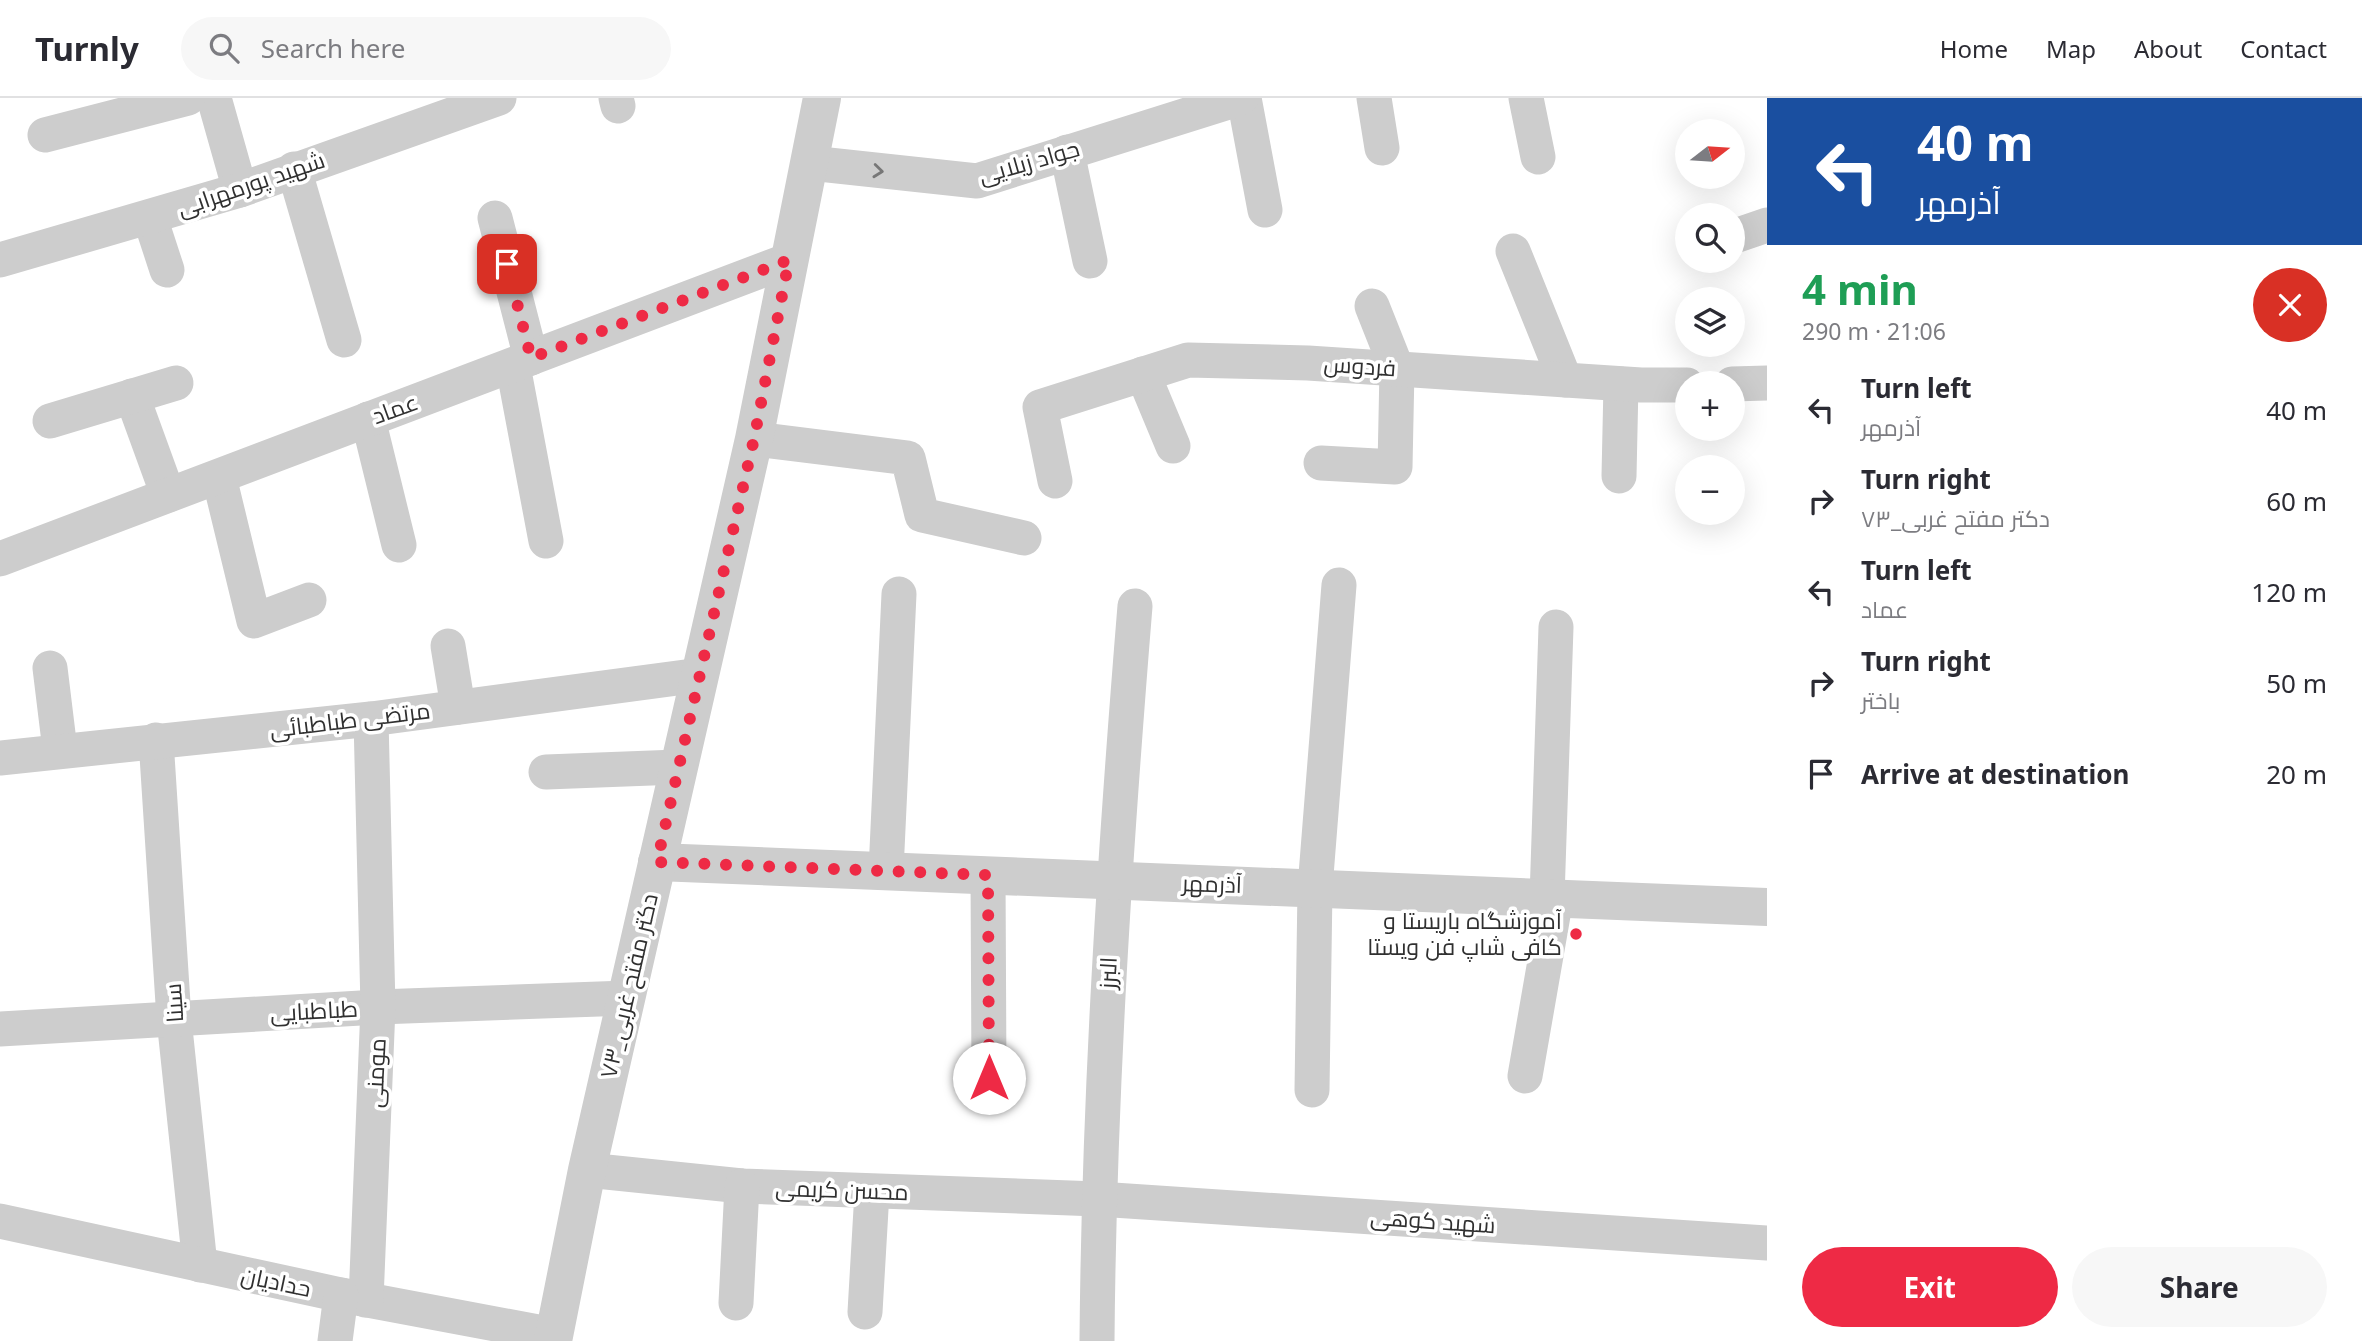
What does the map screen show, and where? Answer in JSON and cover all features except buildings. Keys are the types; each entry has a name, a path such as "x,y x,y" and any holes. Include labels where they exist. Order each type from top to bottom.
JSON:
{"street":[{"path":"46,135 188,98"},
{"path":"214,98 240,190"},
{"name":"شهید پورمهرابی","path":"0,260 240,190 499,98"},
{"name":"۷۳_دکتر مفتح غربی","path":"554,1338 587,1170 754,439 822,98"},
{"path":"1242,98 1265,210"},
{"name":"جواد زیلایی","path":"810,163 977,181 1067,152 1142,112 1242,98"},
{"path":"1374,98 1382,148"},
{"path":"1527,98 1538,157"},
{"path":"1067,152 1090,261"},
{"path":"294,169 344,340"},
{"path":"150,218 167,270"},
{"path":"495,218 522,362 546,541"},
{"path":"1745,233 1767,225"},
{"path":"1513,251 1565,380"},
{"name":"عماد","path":"0,559 789,260"},
{"path":"1321,463 1395,467 1397,369 1372,306"},
{"name":"فردوس","path":"1055,481 1040,407 1188,360 1675,385"},
{"path":"1143,374 1173,446"},
{"path":"50,421 176,383"},
{"path":"1745,384 1767,383"},
{"path":"1619,476 1621,384"},
{"path":"132,396 168,495"},
{"path":"368,419 399,545"},
{"path":"754,439 908,458 922,515 1024,538"},
{"path":"219,477 254,621 309,600"},
{"path":"1312,1090 1315,888 1339,585"},
{"path":"886,871 899,594"},
{"name":"البرز","path":"1097,1341 1098,1199 1112,880 1135,606"},
{"path":"1525,1076 1552,898 1556,627"},
{"path":"448,646 458,707"},
{"path":"50,668 60,750"},
{"name":"مرتضی طباطبائی","path":"0,758 371,719 700,675"},
{"name":"مومنی","path":"335,1341 353,1298 378,1007 371,719"},
{"name":"سینا","path":"156,740 174,1019 200,1265"},
{"path":"546,772 678,767"},
{"name":"آذرمهر","path":"657,862 1767,907"},
{"path":"988,875 989,1078"},
{"name":"طباطبایی","path":"0,1029 378,1007 627,998"},
{"name":"محسن کریمی","path":"587,1170 742,1186 1098,1199"},
{"path":"736,1303 742,1186"},
{"path":"865,1312 872,1192"},
{"name":"شهید کوهی","path":"1098,1199 1767,1243"},
{"name":"حدادیان","path":"0,1221 353,1298 554,1338"}],"place":[{"name":"آموزشگاه باریستا و کافی شاپ فن ویستا","path":"1576,934"}],"route":[{"path":"507,264 531,358 789,260 754,439 657,862 988,875 989,1078"}]}
